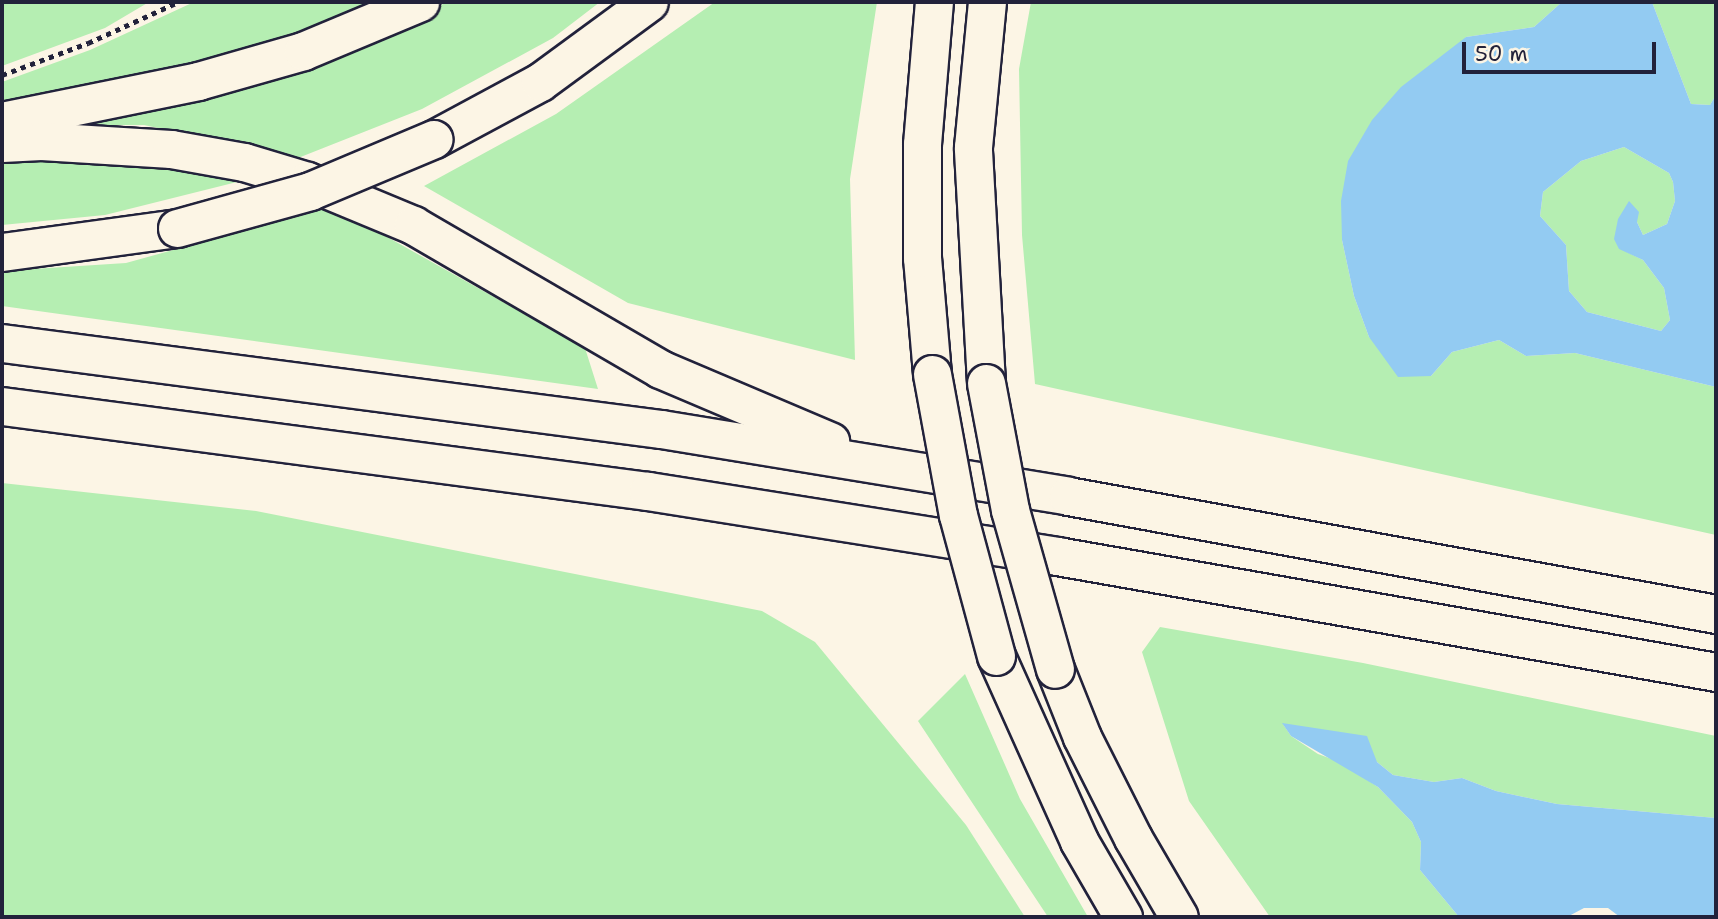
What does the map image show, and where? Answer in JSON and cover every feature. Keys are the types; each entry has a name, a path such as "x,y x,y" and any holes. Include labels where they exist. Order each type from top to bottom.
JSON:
{"highway":[{"path":"2,121 211,78 303,51 420,2"},
{"path":"2,252 177,228 310,191 435,139 540,82 649,2"},
{"path":"934,2 922,144 922,258 932,374 958,515 996,656 1079,841 1122,917"},
{"path":"987,2 973,148 986,383 1010,510 1055,669 1088,748 1179,917"},
{"path":"2,143 41,141 171,149 244,162 307,181 413,225 706,392 898,468"},
{"path":"2,343 661,429 898,468 1716,614"},
{"path":"2,406 662,494 1543,638 1716,672"}],"path":[{"path":"2,75 88,43 178,2"}],"green space":[{"path":"2,2 149,2 105,28 2,66"},
{"path":"194,2 378,2 216,62 2,107 2,82 90,50"},
{"path":"447,2 600,2 553,38 422,109 298,158 144,125 73,125 393,29"},
{"path":"715,2 877,2 850,179 855,360 628,303 424,186 556,114"},
{"path":"1031,2 1562,2 1534,27 1466,37 1342,240 1354,296 1369,337 1431,376 1452,352 1499,340 1526,356 1575,353 1716,387 1716,535 1035,384 1022,235 1019,69"},
{"path":"1652,2 1716,2 1716,95 1710,105 1691,104"},
{"path":"1624,147 1669,173 1673,182 1675,201 1667,224 1643,235 1637,222 1619,248 1643,260 1664,288 1670,320 1661,331 1587,312 1569,291 1566,245 1540,216 1543,192 1581,161"},
{"path":"2,154 111,154 253,178 105,215 2,225"},
{"path":"332,206 585,348 598,389 2,306 2,271 126,263"},
{"path":"2,483 256,511 762,611 815,642 966,825 1025,917 2,917"},
{"path":"1160,627 1363,663 1716,736 1716,818 1557,804 1496,791 1462,778 1434,782 1393,775 1377,762 1283,724 1291,736 1318,754 1340,762 1378,787 1412,822 1421,842 1420,870 1459,917 1270,917 1189,801 1142,652"},
{"path":"965,674 1020,799 1088,917 1048,917 918,721"}],"water":[{"path":"1562,2 1652,2 1691,104 1710,105 1716,95 1716,387 1575,353 1526,356 1499,340 1452,352 1431,376 1398,377 1369,337 1354,296 1342,240 1341,201 1348,161 1372,120 1401,87 1466,37 1534,27","holes":["1624,147 1669,173 1675,201 1667,224 1643,235 1637,222 1639,212 1629,201 1618,219 1614,239 1619,249 1643,260 1664,288 1670,320 1661,331 1587,312 1569,291 1566,245 1540,216 1543,192 1581,161"]},
{"path":"1282,723 1367,736 1377,762 1393,775 1434,782 1462,778 1496,791 1557,804 1716,818 1716,917 1620,917 1608,908 1584,908 1567,917 1459,917 1420,870 1421,842 1412,822 1378,787 1291,736"}]}
